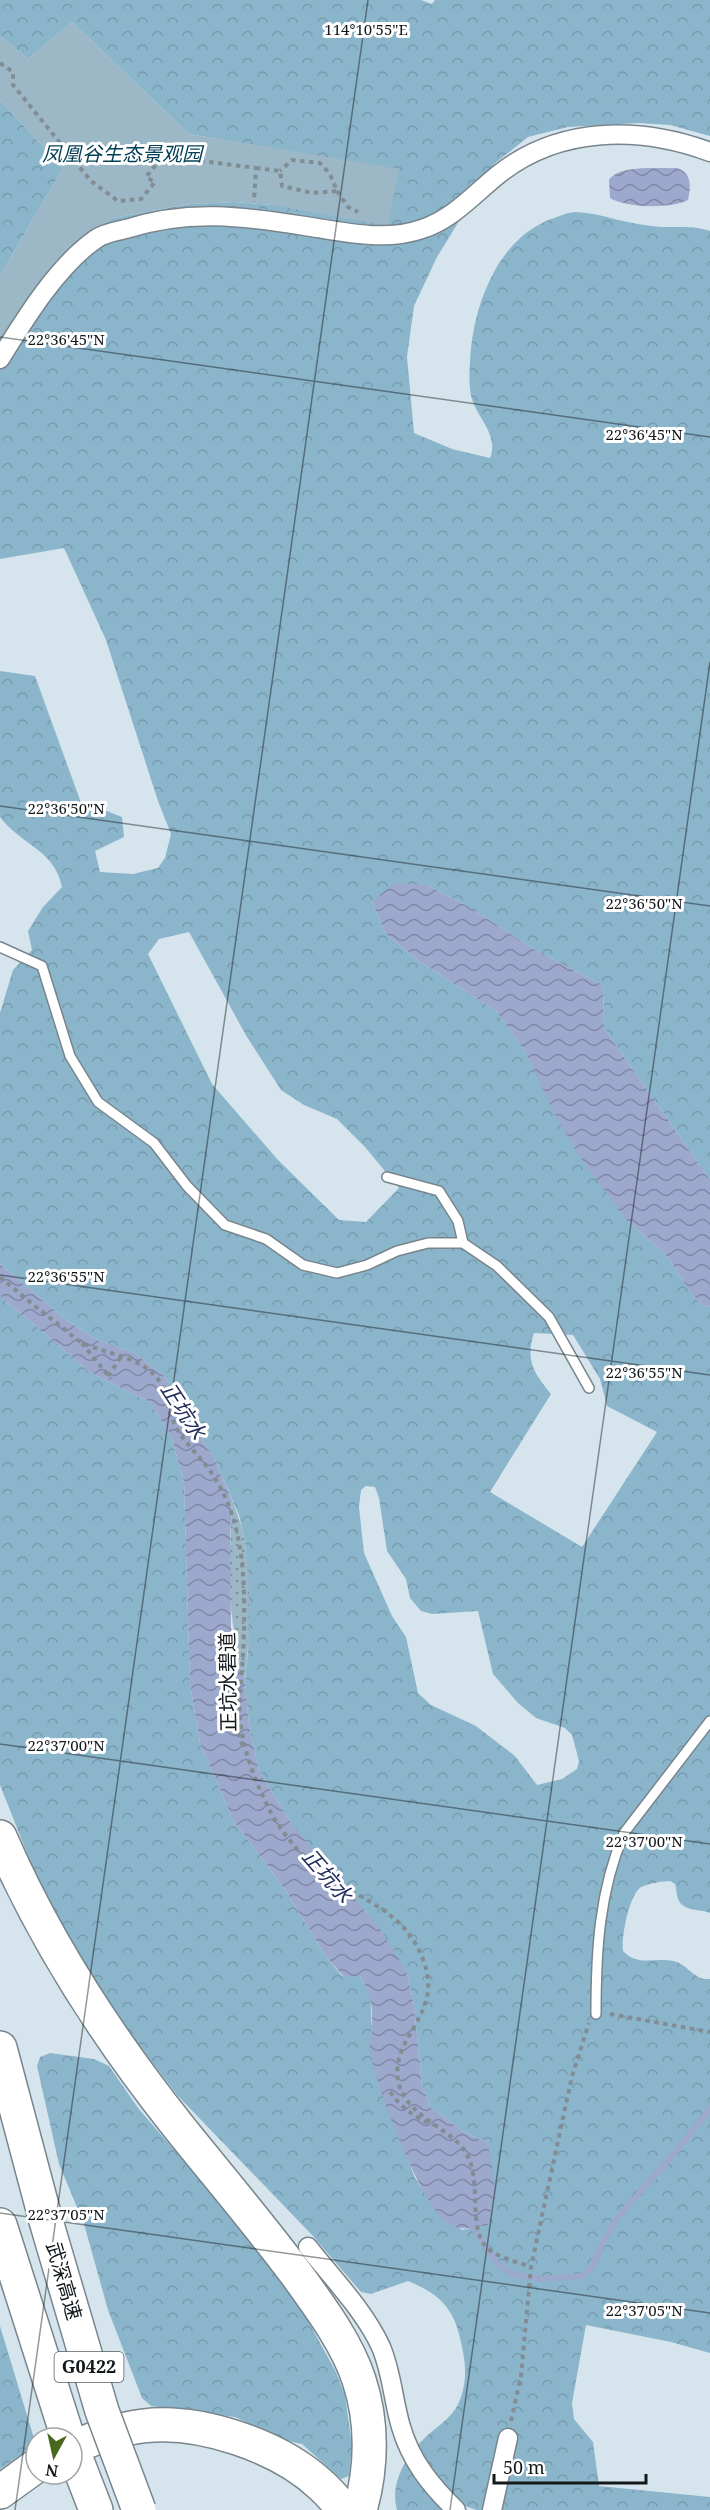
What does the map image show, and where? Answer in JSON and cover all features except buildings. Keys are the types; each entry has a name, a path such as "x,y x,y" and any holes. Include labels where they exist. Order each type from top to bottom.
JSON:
{"highway":[{"path":"0,1838 38,1918 91,2005 177,2124 302,2283 343,2347 359,2379 367,2411 369,2451 365,2491 360,2510"},
{"name":"武深高速","path":"0,2048 46,2221 102,2411 139,2510"},
{"name":"G0422","path":"5,2238 64,2426"},
{"path":"84,2443 141,2426 177,2424 217,2432 289,2462 322,2485 344,2510"},
{"path":"0,2492 24,2475"},
{"path":"84,2479 96,2510"}],"street":[{"path":"0,358 20,327 69,263 98,237 136,225 197,215 253,218 361,235 393,235 422,229 454,214 516,161 538,149 573,138 641,136 710,152"},
{"path":"308,2247 371,2329 388,2367 401,2427 409,2449 422,2474 456,2510"},
{"path":"492,2510 508,2438"}],"lane":[{"path":"0,947 42,966 70,1056 98,1102 154,1143 187,1186 225,1225 266,1239 303,1265 337,1273 367,1265 397,1251 428,1243 463,1243 496,1266 549,1317 589,1388"},
{"path":"387,1177 439,1191 458,1221 463,1243"},
{"path":"596,2014 600,1917 616,1853 624,1833 710,1721"}],"path":[{"path":"0,63 13,72 13,85 91,181 118,201 141,199 155,182 146,177 163,156 280,171 292,160 320,163 330,174 337,191 348,207 358,212"},
{"path":"253,218 256,168"},
{"path":"280,171 282,186 312,193 337,191"},
{"name":"正坑水碧道","path":"0,1276 81,1343 122,1357 146,1369 160,1383 174,1424 185,1442 216,1480 235,1522 240,1546 243,1623 240,1719 249,1764 267,1805 288,1838 306,1859 326,1875 404,1925 416,1945 425,1965 427,1996 420,2020 400,2052 398,2082 410,2104 460,2145 472,2164 479,2234 487,2249 503,2258 531,2267"},
{"path":"81,1343 110,1378 122,1357"},
{"path":"229,1689 233,1721 246,1749"},
{"path":"508,2438 521,2376 531,2267 572,2076 589,2022 596,2014 605,2013 710,2032"},
{"path":"390,2092 413,2117 440,2128"}],"green space":[{"path":"0,0 421,0 432,4 435,0 710,0 710,136 670,125 638,123 568,127 528,137 494,164 437,257 414,306 407,357 414,433 452,449 490,458 492,442 490,434 470,391 472,342 482,298 491,277 517,241 534,227 567,213 575,212 642,225 710,231 710,1180 604,1028 603,985 538,952 471,908 427,885 372,902 385,933 419,961 496,1011 525,1051 628,1222 664,1252 693,1296 703,1305 710,1307 710,1913 692,1909 680,1903 675,1884 670,1881 641,1887 630,1907 623,1951 634,1959 678,1962 695,1975 710,1979 710,2353 671,2342 586,2325 572,2403 574,2419 593,2442 599,2486 710,2497 710,2510 476,2510 458,2503 445,2510 397,2510 396,2489 402,2468 421,2442 452,2413 461,2397 465,2375 464,2360 453,2317 435,2296 408,2281 371,2294 361,2292 312,2235 178,2096 98,1993 56,1926 0,1785 0,1296 91,1373 150,1402 171,1436 184,1482 190,1684 200,1743 233,1820 284,1888 325,1955 342,1976 360,1976 370,1994 372,2028 370,2049 380,2087 415,2178 430,2201 462,2230 488,2224 488,2143 464,2132 430,2107 422,2084 414,2006 407,1972 291,1823 259,1771 249,1726 245,1681 249,1593 246,1548 239,1515 213,1456 187,1417 177,1394 163,1375 135,1353 97,1340 66,1320 0,1264 0,1013 13,970 32,950 28,931 43,907 62,887 52,864 45,856 8,827 0,817 0,671 35,676 84,811 107,811 122,817 124,837 95,851 100,872 133,874 158,868 165,858 171,834 158,801 106,640 64,548 0,559 0,341 3,343 68,255 113,218 190,204 235,202 272,205 399,170 189,134 72,22 28,59 0,36","holes":["189,932 247,1037 281,1090 304,1105 337,1119 365,1147 399,1188 366,1222 339,1220 278,1160 212,1084 148,954 159,939","534,1333 573,1335 600,1379 607,1406 657,1432 582,1547 490,1492 551,1394 533,1366 531,1343","366,1486 375,1487 379,1498 387,1551 406,1579 410,1598 421,1611 432,1614 478,1611 493,1674 518,1703 536,1718 565,1728 572,1735 579,1761 577,1769 562,1779 537,1785 515,1756 476,1726 431,1705 418,1693 406,1637 392,1616 364,1553 359,1507 361,1490"]},
{"name":"凤凰谷生态景观园","path":"72,22 189,134 399,169 388,226 272,205 235,202 190,204 113,218 68,255 3,343 0,341 0,276 63,168 0,100 0,36 28,59"},
{"path":"0,100 63,168 0,276"},
{"path":"232,1500 245,1543 250,1589 245,1681 235,1636 230,1592"},
{"path":"50,2053 94,2059 109,2066 138,2108 246,2233 302,2310 336,2372 345,2395 352,2446 349,2476 341,2479 302,2444 288,2441 235,2417 151,2406 142,2398 108,2310 84,2224 59,2164 37,2066 40,2057"},
{"path":"0,2326 30,2426 24,2426 24,2453 0,2469"}],"water":[{"path":"677,168 688,177 690,190 688,200 671,205 649,206 627,204 610,198 609,180 614,175 630,169"},
{"path":"394,883 427,885 471,908 538,952 603,985 604,1028 710,1180 710,1307 703,1305 693,1296 664,1252 628,1222 580,1157 557,1119 525,1051 496,1011 419,961 385,933 372,902"},
{"path":"0,1264 66,1320 97,1340 135,1353 163,1375 177,1394 187,1417 213,1456 232,1500 231,1627 245,1681 249,1726 259,1771 291,1823 380,1929 407,1972 414,2006 422,2084 430,2107 464,2132 488,2143 495,2190 488,2225 459,2228 449,2224 426,2195 401,2144 374,2067 370,2048 372,2007 364,1983 360,1976 343,1976 325,1955 284,1888 233,1820 200,1743 190,1684 184,1482 171,1436 150,1402 91,1373 0,1296"}],"waterway":[{"name":"正坑水","path":"469,2221 496,2263 512,2274 540,2279 582,2276 592,2267 617,2218 678,2149 710,2108"}]}
